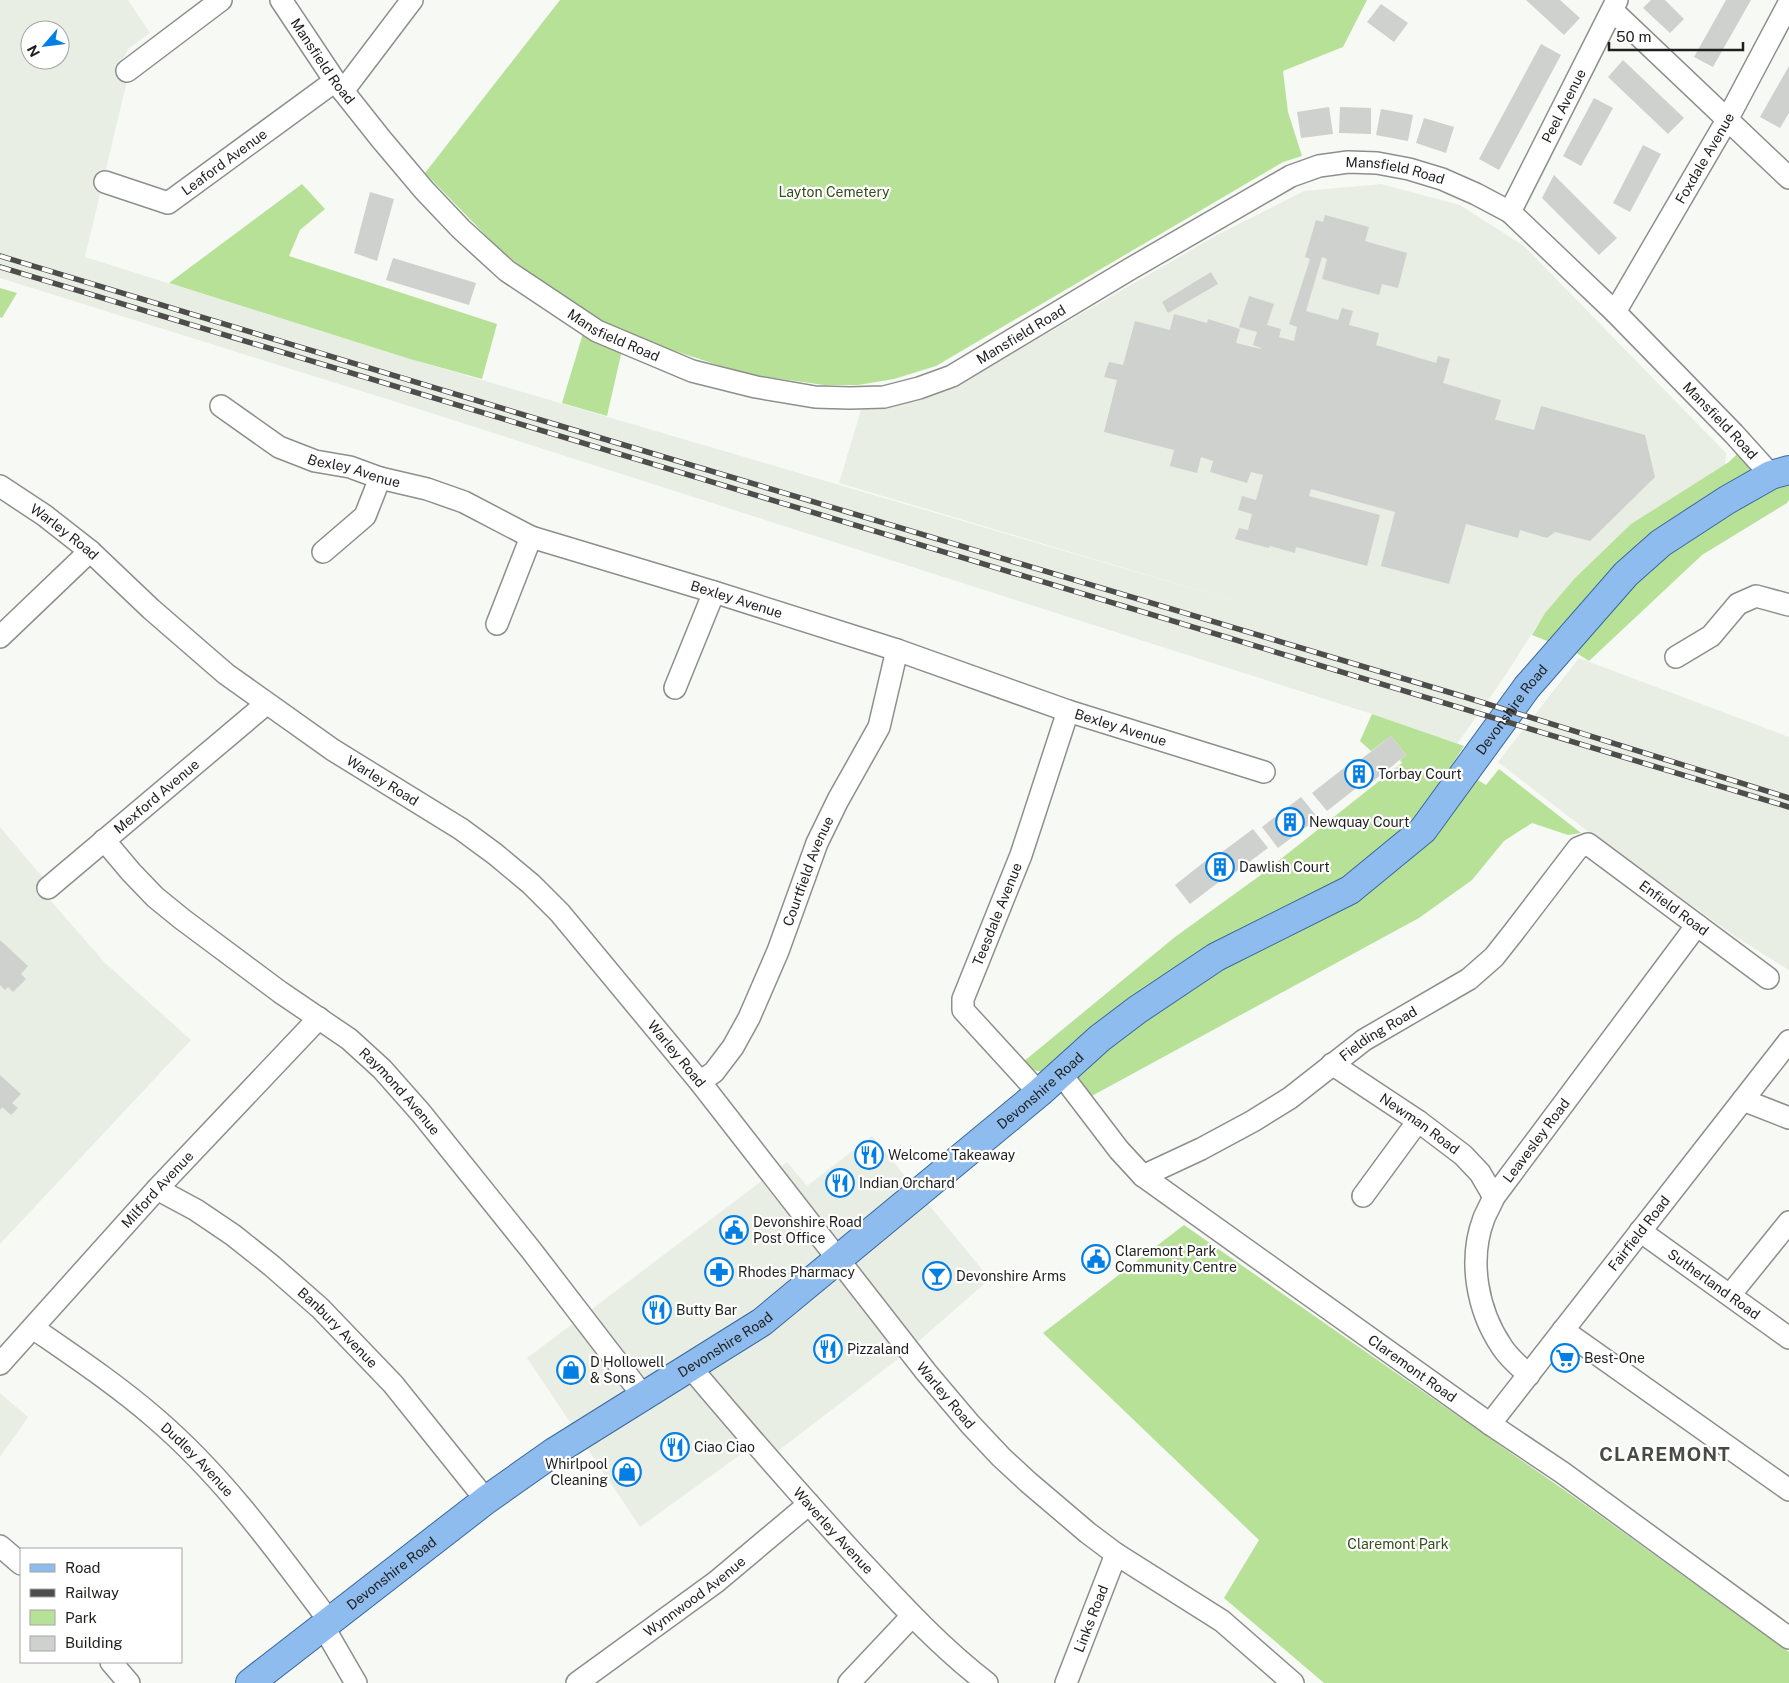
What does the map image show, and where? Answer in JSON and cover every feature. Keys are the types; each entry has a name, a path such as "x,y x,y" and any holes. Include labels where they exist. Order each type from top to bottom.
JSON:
{"main road":[{"name":"Devonshire Road","path":"250,1683 486,1500 566,1444 762,1322 1039,1093 1100,1038 1137,1010 1216,957 1350,890 1423,830 1527,687 1626,574 1669,537 1726,500 1780,472"}],"street":[{"path":"126,71 221,0"},
{"name":"Mansfield Road","path":"281,0 339,86 394,155 461,229 507,271 597,331 692,371 756,387 814,397 884,397 920,388 952,376 1130,269 1291,176 1319,166 1348,162 1377,163 1409,169 1442,179 1510,212 1615,312 1734,434 1780,472"},
{"path":"339,86 412,0"},
{"name":"Foxdale Avenue","path":"1615,312 1727,120 1789,3"},
{"path":"1615,5 1727,120 1789,178"},
{"name":"Peel Avenue","path":"1510,212 1615,5"},
{"name":"Leaford Avenue","path":"105,182 168,203 339,86"},
{"name":"Bexley Avenue","path":"221,406 279,447 315,461 350,467 380,478 427,489 464,502 531,537 897,650 1068,711 1264,772"},
{"path":"323,552 365,516 380,478"},
{"name":"Warley Road","path":"0,486 44,515 90,551 193,646 266,704 332,750 461,829 531,884 560,914 700,1082 926,1372 970,1424 1028,1482 1088,1533 1116,1554 1222,1621 1293,1683"},
{"path":"497,624 531,537"},
{"path":"0,637 90,551"},
{"path":"675,688 714,592"},
{"path":"1676,657 1711,636 1738,604 1756,596 1789,605"},
{"name":"Courtfield Avenue","path":"700,1082 714,1072 733,1047 749,1018 778,951 817,843 838,800 879,727 897,650"},
{"name":"Mexford Avenue","path":"48,888 266,704"},
{"name":"Teesdale Avenue","path":"1039,1093 963,1010 963,999 1021,855 1068,711"},
{"name":"Raymond Avenue","path":"104,840 155,897 235,958 349,1039 382,1069 421,1113 531,1250 644,1396"},
{"name":"Enfield Road","path":"1578,848 1588,844 1768,978"},
{"name":"Fielding Road","path":"1143,1176 1201,1149 1253,1121 1290,1098 1364,1040 1439,997 1475,973 1494,957 1578,848"},
{"name":"Leavesley Road","path":"1529,1375 1502,1348 1490,1327 1482,1305 1477,1285 1476,1262 1478,1242 1484,1218 1494,1197 1697,925"},
{"name":"Milford Avenue","path":"0,1364 157,1189 319,1018"},
{"name":"Fairfield Road","path":"1490,1424 1789,1041"},
{"name":"Newman Road","path":"1332,1064 1418,1121 1463,1155 1480,1173 1494,1197"},
{"name":"Claremont Road","path":"1061,1074 1119,1150 1143,1176 1490,1424 1563,1473 1596,1499 1789,1638"},
{"path":"1743,1100 1789,1118"},
{"path":"1364,1196 1418,1121"},
{"name":"Banbury Avenue","path":"157,1189 196,1210 233,1235 320,1308 393,1384 486,1500"},
{"path":"1730,1295 1789,1222"},
{"name":"Sutherland Road","path":"1640,1231 1789,1338"},
{"name":"Dudley Avenue","path":"33,1328 99,1374 156,1419 237,1501 327,1624 356,1683"},
{"path":"1563,1330 1789,1490"},
{"name":"Waverley Avenue","path":"690,1368 809,1504 912,1616 946,1649 987,1683"},
{"name":"Wynnwood Avenue","path":"577,1683 716,1582 809,1504"},
{"path":"0,1546 20,1563"},
{"name":"Links Road","path":"1066,1683 1116,1554"},
{"path":"849,1683 912,1616"},
{"path":"112,1663 129,1683"}],"shaded area":[{"path":"0,0 128,0 150,33 128,49 118,69 127,81 85,257 410,359 1259,608 839,483 861,410 897,406 958,385 1217,235 1304,191 1381,184 1460,205 1524,246 1726,453 1725,465 1631,524 1580,573 1545,613 1503,679 1457,744 1372,714 387,399 0,278"},
{"path":"1579,658 1789,737 1789,970 1736,937 1582,827 1498,762"},
{"path":"0,827 44,879 37,885 105,963 191,1040 0,1244"},
{"path":"872,1136 990,1279 898,1359 778,1451 764,1434 747,1450 640,1527 527,1358 787,1162 807,1186"},
{"path":"0,1393 28,1417 0,1457"}],"green space":[{"name":"Layton Cemetery","path":"560,0 1367,0 1343,47 1283,71 1288,112 1302,156 1283,162 936,366 894,379 858,385 824,385 745,374 657,345 600,323 552,291 499,249 425,173"},
{"path":"302,184 325,209 300,230 289,256 497,324 482,379 410,359 169,283"},
{"path":"0,288 17,293 2,318 0,317"},
{"path":"584,330 622,350 607,416 562,403"},
{"path":"1741,450 1789,471 1789,500 1787,503 1702,555 1589,661 1575,652 1532,635 1545,613 1575,578 1631,524 1729,462"},
{"path":"1372,714 1464,746 1451,766 1465,773 1423,830 1066,1070 1038,1071 1023,1062 1175,937 1258,877 1402,763 1400,760 1406,755 1391,736 1371,751 1360,741"},
{"path":"1499,769 1581,833 1568,835 1532,823 1504,841 1472,880 1419,918 1088,1098 1072,1078 1140,1020 1206,978 1254,952 1476,779 1486,785"},
{"name":"Claremont Park","path":"1184,1225 1577,1499 1789,1652 1789,1683 1324,1683 1224,1598 1259,1540 1043,1333"}],"building":[{"path":"1526,0 1560,0 1580,18 1564,35"},
{"path":"1651,0 1665,0 1684,19 1670,33 1643,8"},
{"path":"1726,0 1751,0 1713,67 1694,57"},
{"path":"1381,4 1408,23 1394,42 1367,22"},
{"path":"1541,44 1561,55 1499,170 1479,159"},
{"path":"1623,60 1684,118 1668,134 1608,77"},
{"path":"1789,66 1789,113 1780,128 1760,117"},
{"path":"1594,98 1613,108 1581,166 1563,156"},
{"path":"1329,107 1333,134 1301,138 1297,112"},
{"path":"1340,107 1371,108 1371,134 1339,133"},
{"path":"1381,109 1413,115 1408,141 1376,135"},
{"path":"1424,118 1454,127 1446,153 1416,143"},
{"path":"1643,145 1661,154 1630,212 1613,203"},
{"path":"1554,175 1617,238 1599,255 1542,198"},
{"path":"370,192 394,199 377,261 354,253"},
{"path":"1325,215 1369,227 1365,241 1407,253 1398,288 1382,284 1379,295 1322,279 1327,259 1322,257 1306,311 1338,320 1342,308 1353,311 1349,325 1379,333 1376,345 1436,363 1438,356 1450,359 1443,383 1501,400 1495,420 1534,430 1541,406 1645,435 1655,477 1590,541 1555,532 1547,538 1520,530 1518,538 1466,524 1449,584 1381,566 1395,512 1311,489 1309,496 1380,515 1367,566 1296,547 1295,553 1235,539 1239,528 1248,530 1252,514 1238,510 1242,496 1256,500 1263,475 1251,472 1247,483 1210,472 1213,461 1201,457 1197,473 1170,466 1174,450 1104,432 1117,380 1104,377 1109,362 1123,365 1135,321 1170,330 1174,314 1207,323 1208,319 1240,329 1236,343 1261,349 1253,345 1257,332 1239,327 1249,296 1274,304 1267,325 1281,329 1279,337 1294,341 1297,327 1289,324 1310,259 1305,257 1316,220 1323,222"},
{"path":"393,258 476,283 469,305 386,280"},
{"path":"1211,272 1218,284 1168,313 1162,302"},
{"name":"Torbay Court","path":"1391,736 1406,755 1367,786 1364,782 1327,811 1312,793 1349,764 1351,767"},
{"name":"Newquay Court","path":"1301,797 1318,818 1278,848 1262,827"},
{"name":"Dawlish Court","path":"1253,829 1268,848 1190,904 1175,885 1213,855 1214,858"},
{"path":"0,940 28,966 21,974 26,979 13,992 8,987 5,990 0,985"},
{"path":"0,1075 21,1094 12,1103 18,1108 11,1115 2,1107 0,1110"}],"railway":[{"path":"0,256 1465,697 1789,798"},
{"path":"0,267 1789,807"}],"place":[{"name":"Torbay Court","path":"1359,774"},
{"name":"Newquay Court","path":"1290,822"},
{"name":"Dawlish Court","path":"1220,867"},
{"name":"Welcome Takeaway","path":"869,1155"},
{"name":"Indian Orchard","path":"840,1183"},
{"name":"Devonshire Road Post Office","path":"734,1230"},
{"name":"Claremont Park Community Centre","path":"1096,1259"},
{"name":"Rhodes Pharmacy","path":"719,1272"},
{"name":"Devonshire Arms","path":"937,1276"},
{"name":"Butty Bar","path":"657,1310"},
{"name":"Pizzaland","path":"828,1349"},
{"name":"Best-One","path":"1565,1358"},
{"name":"D Hollowell & Sons","path":"571,1370"},
{"name":"Ciao Ciao","path":"675,1447"},
{"name":"Whirlpool Cleaning","path":"627,1472"}],"district":[{"name":"CLAREMONT","path":"1665,1454"}]}
